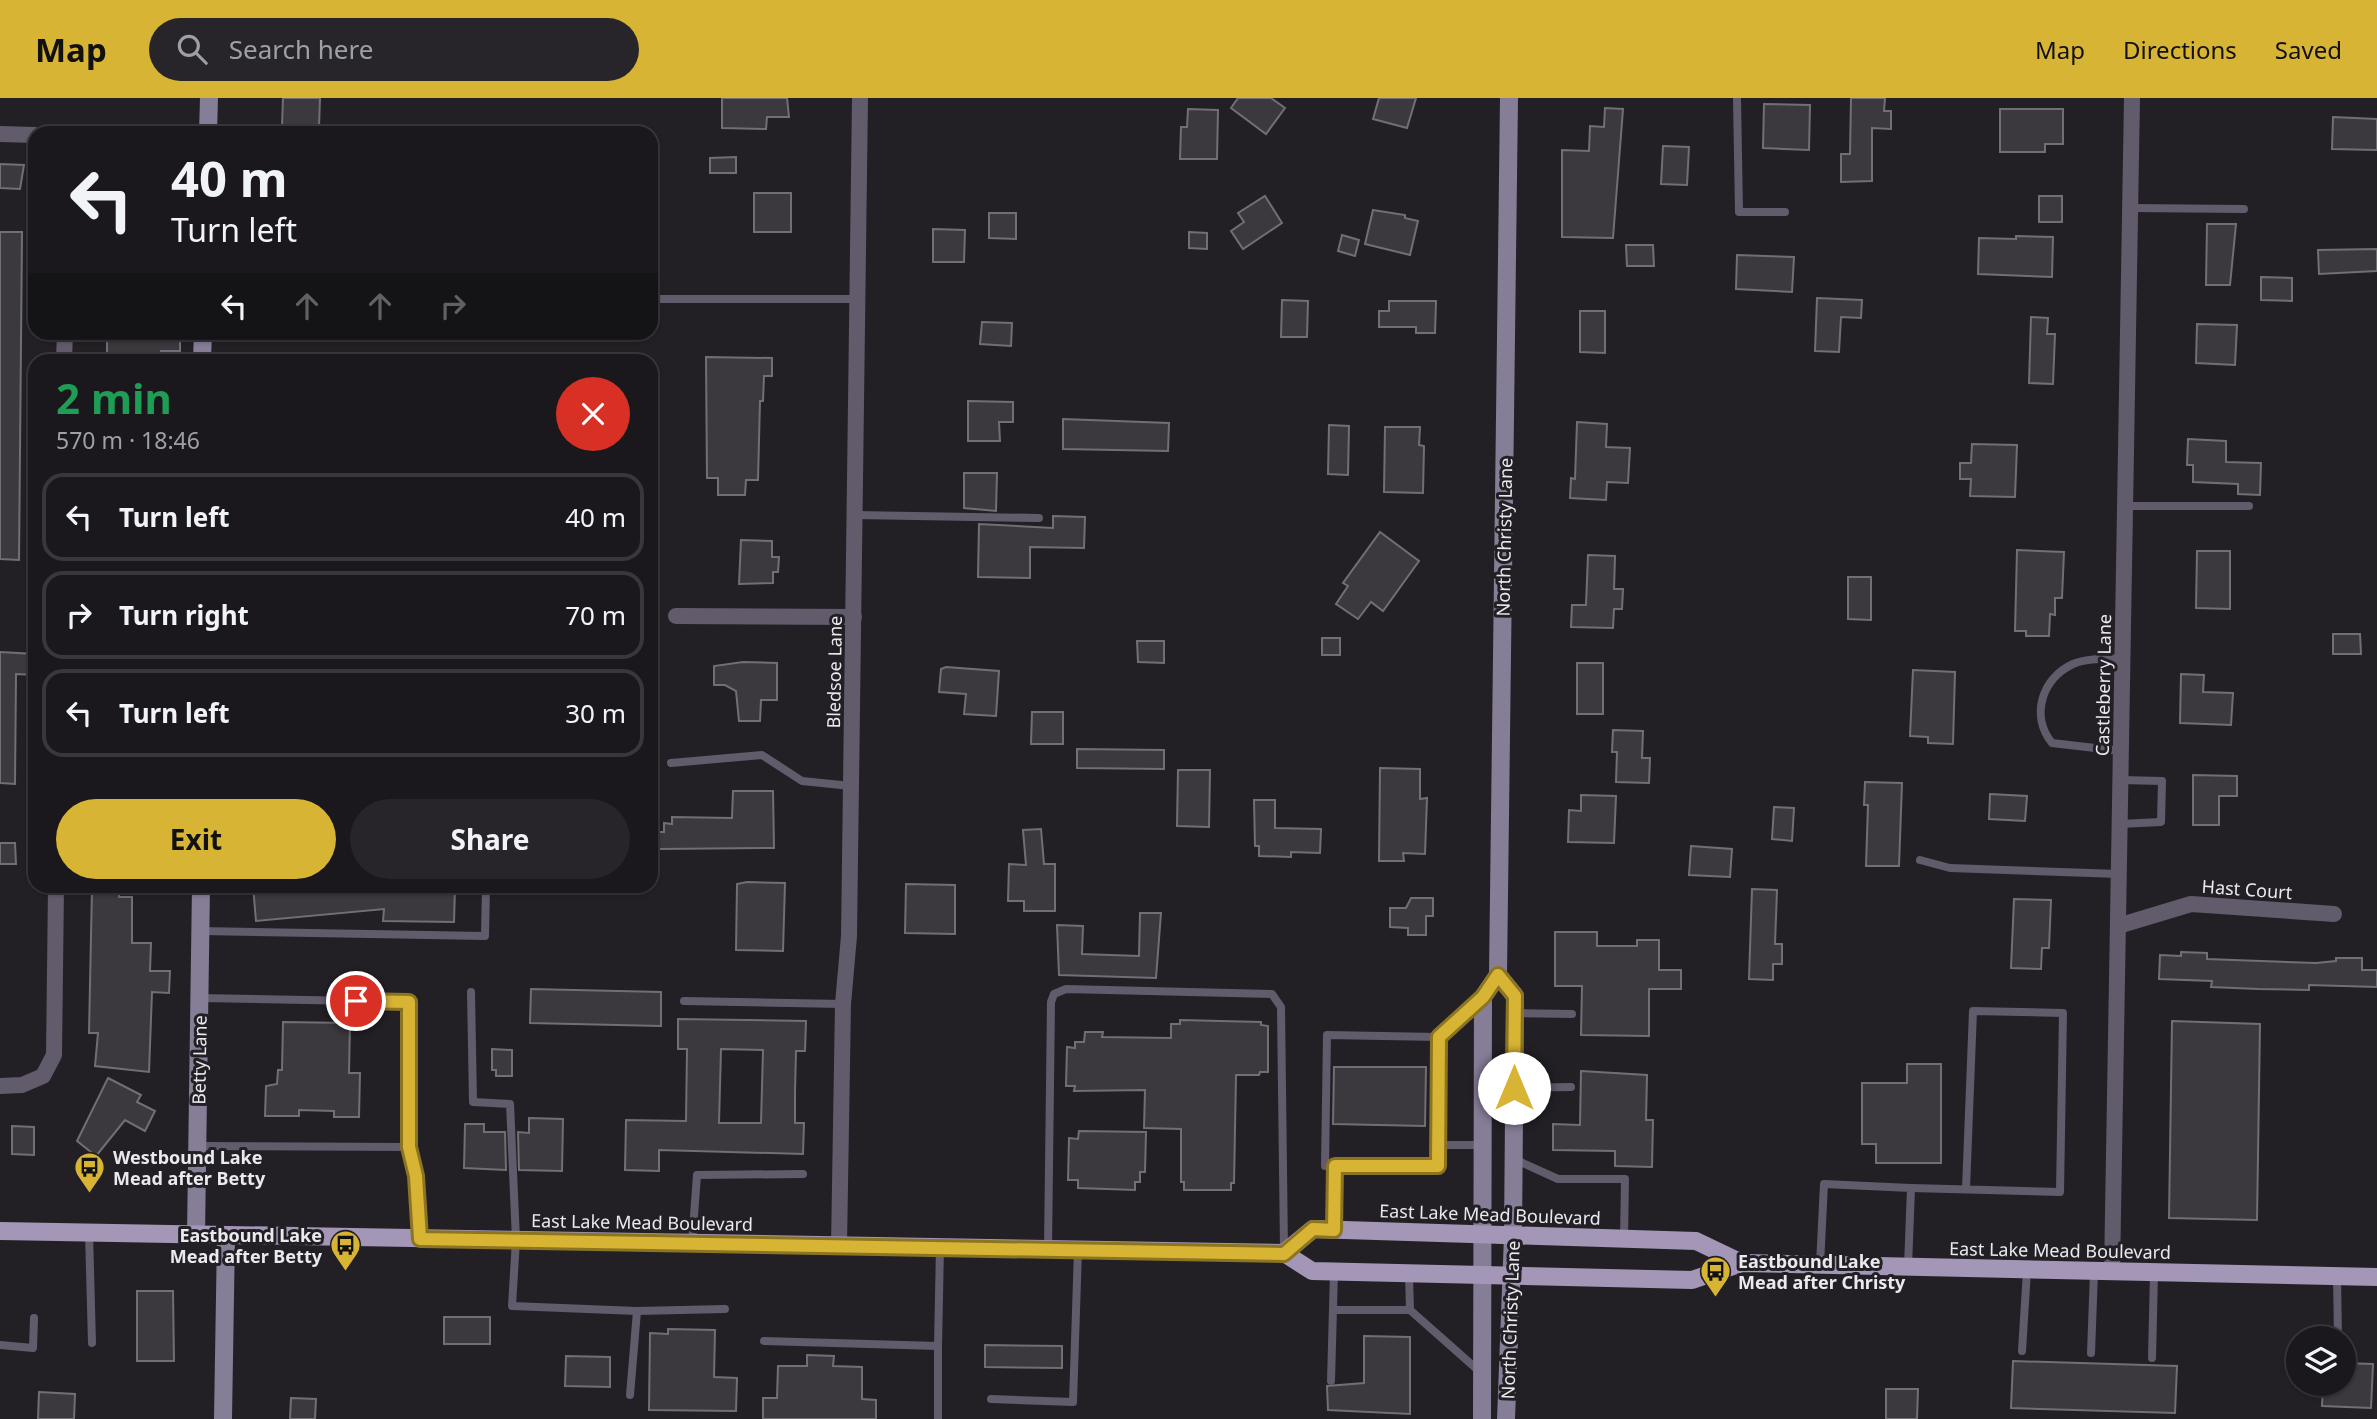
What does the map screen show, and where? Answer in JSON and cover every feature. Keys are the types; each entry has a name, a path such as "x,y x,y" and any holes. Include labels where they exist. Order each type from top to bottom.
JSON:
{"main road":[{"name":"East Lake Mead Boulevard","path":"1284,1254 1313,1229 1696,1241 1742,1263"},
{"name":"East Lake Mead Boulevard","path":"0,1231 1284,1254 1312,1271 1692,1280 1742,1263 2377,1277"}],"street":[{"path":"208,126 209,98"},
{"name":"Bledsoe Lane","path":"839,1246 843,1004 849,936 860,98"},
{"name":"North Christy Lane","path":"1506,1419 1513,1276 1515,996 1498,975 1509,98"},
{"name":"Castleberry Lane","path":"2103,1272 2118,926 2132,98"},
{"path":"0,134 28,135"},
{"path":"676,616 854,617"},
{"path":"0,1086 22,1085 43,1076 54,1055 56,893"},
{"name":"Betty Lane","path":"196,1235 201,893"},
{"name":"Hast Court","path":"2118,926 2191,904 2334,914"},
{"path":"1483,997 1498,975"},
{"name":"North Christy Lane","path":"1482,1419 1483,997"},
{"path":"223,1419 226,1235"}],"lane":[{"path":"1737,98 1739,212 1785,212"},
{"path":"2130,208 2244,209"},
{"path":"658,299 858,299"},
{"path":"2125,506 2249,506"},
{"path":"855,515 1040,518"},
{"path":"2121,751 2052,743 2039,713 2043,694 2063,670 2090,660 2123,658"},
{"path":"671,763 762,755 802,781 851,786"},
{"path":"2120,824 2161,822 2162,782 2121,780"},
{"path":"1920,860 1950,868 2119,874"},
{"path":"200,931 485,936 486,893"},
{"path":"1048,1249 1051,1002 1054,994 1066,989 1272,994 1277,999 1281,1007 1284,1254"},
{"path":"471,992 473,1102 509,1104 516,1240 512,1306 636,1311 726,1310"},
{"path":"1439,1037 1438,1166 1325,1166 1327,1035 1439,1037 1483,997"},
{"path":"199,998 409,1002 409,1147 416,1176 420,1239"},
{"path":"684,1000 843,1004"},
{"path":"1820,1265 1824,1184 1911,1188 2060,1192 2063,1013 1973,1012 1966,1189"},
{"path":"1515,1013 1573,1014"},
{"path":"1514,1088 1572,1087"},
{"path":"1438,1145 1482,1145"},
{"path":"198,1146 409,1147"},
{"path":"1514,1159 1558,1179 1625,1179 1624,1239"},
{"path":"1334,1230 1335,1166"},
{"path":"692,1244 697,1174 803,1174"},
{"path":"1908,1267 1911,1188"},
{"path":"89,1233 92,1343"},
{"path":"938,1419 940,1247"},
{"path":"991,1399 1073,1402 1078,1250"},
{"path":"2022,1351 2027,1270"},
{"path":"1331,1381 1334,1272"},
{"path":"2091,1353 2103,1272"},
{"path":"1409,1273 1410,1310"},
{"path":"2152,1358 2154,1273"},
{"path":"2337,1276 2338,1326"},
{"path":"1333,1310 1410,1310 1482,1373"},
{"path":"630,1395 636,1311"},
{"path":"0,1345 33,1348 34,1318"},
{"path":"764,1341 938,1346"}],"building":[{"path":"283,98 320,98 319,126 282,126"},
{"path":"722,98 787,98 789,117 767,117 766,129 722,128"},
{"path":"1238,98 1271,98 1285,108 1266,134 1231,108"},
{"path":"1379,98 1416,98 1407,128 1373,119"},
{"path":"1851,98 1885,98 1884,111 1891,111 1891,129 1872,128 1872,181 1841,182 1841,154 1850,154"},
{"path":"1764,104 1810,105 1809,150 1763,148"},
{"path":"1605,108 1623,109 1613,238 1562,237 1562,150 1589,151 1590,126 1604,127"},
{"path":"1188,109 1218,110 1217,159 1180,159 1181,127 1187,127"},
{"path":"2000,109 2063,109 2063,144 2045,144 2045,152 2000,152"},
{"path":"2333,117 2377,119 2377,150 2332,149"},
{"path":"1663,146 1689,147 1687,185 1661,184"},
{"path":"736,157 736,173 710,173 710,158"},
{"path":"0,164 24,165 20,189 0,188"},
{"path":"754,193 791,193 791,232 754,232"},
{"path":"1265,196 1282,223 1243,249 1231,231 1244,222 1238,213"},
{"path":"2039,196 2062,196 2062,222 2039,222"},
{"path":"1373,210 1405,215 1405,218 1418,221 1410,255 1365,244"},
{"path":"989,213 1016,213 1016,239 989,238"},
{"path":"2207,224 2236,224 2230,285 2206,285"},
{"path":"933,229 965,230 964,262 933,262"},
{"path":"0,232 22,232 19,560 0,559"},
{"path":"1189,232 1207,233 1207,249 1189,248"},
{"path":"1342,235 1359,240 1355,256 1338,251"},
{"path":"2016,236 2053,237 2052,277 1978,274 1979,238 2016,239"},
{"path":"1626,245 1653,245 1654,266 1627,266"},
{"path":"2377,249 2377,271 2319,274 2318,250"},
{"path":"1737,255 1794,257 1792,292 1736,289"},
{"path":"2261,277 2292,278 2292,301 2261,300"},
{"path":"1817,298 1862,300 1861,318 1841,317 1839,352 1815,351"},
{"path":"1282,300 1308,301 1307,337 1281,337"},
{"path":"1389,301 1436,301 1435,333 1416,333 1416,327 1379,327 1379,311 1389,311"},
{"path":"1580,311 1605,311 1605,353 1580,352"},
{"path":"2031,317 2048,318 2047,334 2055,334 2053,384 2029,383"},
{"path":"982,322 1012,323 1011,346 980,344"},
{"path":"2197,324 2237,325 2235,365 2196,363"},
{"path":"107,340 180,340 180,351 161,351 161,354 107,354"},
{"path":"706,357 772,358 772,376 764,376 763,401 760,401 758,480 746,480 745,495 718,495 718,478 707,478"},
{"path":"968,401 1013,402 1013,422 999,422 1000,441 968,441"},
{"path":"1063,419 1169,423 1168,451 1063,449"},
{"path":"1577,422 1607,424 1606,447 1630,448 1628,483 1607,482 1606,500 1570,498 1571,478 1575,479"},
{"path":"1329,425 1349,426 1348,475 1328,474"},
{"path":"1385,427 1420,427 1419,445 1424,446 1423,493 1384,492"},
{"path":"2188,439 2226,441 2226,462 2261,463 2260,495 2238,494 2238,484 2193,482 2193,465 2187,465"},
{"path":"1972,444 2017,445 2015,497 1970,496 1971,479 1960,479 1960,463 1971,463"},
{"path":"964,473 997,473 996,511 964,508"},
{"path":"1053,516 1085,517 1084,548 1030,547 1030,578 978,577 979,524 1053,528"},
{"path":"1380,532 1419,561 1383,611 1371,602 1358,619 1336,604 1348,586 1343,583"},
{"path":"741,540 772,541 772,557 779,557 778,572 773,572 773,583 739,584"},
{"path":"2017,550 2064,552 2062,598 2055,598 2055,615 2050,614 2049,636 2026,636 2026,631 2015,631"},
{"path":"2197,551 2230,551 2230,609 2196,608"},
{"path":"1588,555 1615,556 1614,589 1623,589 1622,609 1614,609 1613,628 1571,627 1572,605 1586,605"},
{"path":"1848,577 1871,577 1871,620 1848,619"},
{"path":"2333,634 2360,634 2361,654 2333,654"},
{"path":"1322,638 1340,638 1340,655 1322,655"},
{"path":"1137,641 1164,641 1164,663 1138,662"},
{"path":"0,652 28,654 28,675 16,674 15,784 0,783"},
{"path":"743,662 777,663 777,700 761,700 760,721 739,721 736,691 725,685 714,685 714,666"},
{"path":"1577,663 1603,663 1603,714 1577,714"},
{"path":"946,667 999,671 996,716 964,714 966,694 939,692 941,669"},
{"path":"1913,670 1955,672 1953,744 1928,743 1928,737 1910,736"},
{"path":"2181,674 2204,675 2203,692 2233,693 2231,725 2180,723"},
{"path":"1032,712 1063,712 1063,744 1031,744"},
{"path":"1613,730 1643,731 1642,758 1650,758 1649,783 1616,782 1617,752 1612,752"},
{"path":"1077,749 1164,750 1164,769 1077,768"},
{"path":"1380,768 1420,769 1420,799 1427,798 1425,854 1403,853 1404,861 1379,861"},
{"path":"1178,770 1210,770 1209,827 1177,826"},
{"path":"2193,775 2237,776 2237,796 2219,796 2219,825 2193,825"},
{"path":"1865,782 1902,783 1899,866 1866,866 1868,805 1864,805"},
{"path":"733,791 773,791 774,848 659,849 659,832 664,832 664,823 672,824 672,817 732,818"},
{"path":"1990,794 2027,796 2025,821 1989,819"},
{"path":"1581,795 1616,796 1614,843 1568,842 1569,810 1581,811"},
{"path":"1254,800 1275,800 1275,828 1321,829 1320,853 1291,852 1291,857 1259,856 1259,846 1255,846"},
{"path":"1774,807 1794,808 1792,841 1772,839"},
{"path":"1041,829 1044,864 1055,864 1055,911 1024,911 1024,901 1008,901 1009,864 1026,865 1023,830"},
{"path":"0,843 15,843 16,864 0,864"},
{"path":"1691,846 1732,849 1730,877 1689,875"},
{"path":"785,883 783,951 736,950 737,884"},
{"path":"906,884 955,885 955,934 905,933"},
{"path":"1752,889 1777,890 1775,944 1782,944 1782,964 1773,964 1773,980 1749,979"},
{"path":"92,893 119,893 119,897 132,897 132,943 151,943 150,971 170,971 169,993 152,992 149,1072 95,1066 98,1033 89,1033"},
{"path":"254,893 455,893 454,922 383,921 384,909 256,921"},
{"path":"1411,898 1433,898 1433,916 1426,916 1426,935 1408,935 1408,928 1390,927 1390,908 1406,908"},
{"path":"2014,899 2051,900 2049,948 2042,948 2041,969 2011,968"},
{"path":"1140,913 1161,913 1156,978 1059,975 1057,925 1083,926 1082,954 1139,956"},
{"path":"1555,932 1597,932 1597,946 1637,946 1637,940 1659,940 1659,970 1681,970 1681,989 1649,989 1649,1036 1581,1035 1582,986 1555,986"},
{"path":"2181,952 2207,953 2207,959 2316,963 2336,961 2336,958 2362,958 2362,970 2377,970 2377,987 2309,985 2309,990 2258,989 2211,987 2212,981 2159,979 2160,955 2181,956"},
{"path":"531,989 661,992 661,1026 530,1023"},
{"path":"678,1019 806,1021 805,1051 796,1051 795,1092 795,1123 804,1123 803,1154 659,1150 659,1171 625,1170 626,1120 686,1121 687,1049 678,1049","holes":["721,1049 763,1050 761,1123 719,1123"]},
{"path":"1180,1020 1261,1022 1261,1025 1268,1026 1268,1072 1260,1072 1259,1075 1236,1075 1234,1183 1231,1183 1231,1190 1184,1190 1184,1182 1181,1182 1181,1129 1144,1128 1145,1090 1074,1091 1075,1086 1066,1086 1067,1047 1075,1048 1075,1042 1084,1042 1085,1032 1103,1032 1102,1037 1171,1038 1171,1024 1180,1024"},
{"path":"2172,1021 2260,1024 2257,1220 2169,1218"},
{"path":"283,1022 350,1023 349,1073 360,1073 359,1117 334,1117 334,1111 299,1110 299,1116 265,1116 266,1086 277,1084 278,1070 282,1070"},
{"path":"492,1049 512,1050 512,1076 496,1076 496,1070 492,1070"},
{"path":"1907,1064 1941,1064 1941,1163 1876,1163 1876,1144 1862,1144 1862,1083 1907,1083"},
{"path":"1334,1067 1426,1067 1425,1126 1333,1124"},
{"path":"1581,1071 1647,1075 1646,1120 1653,1120 1652,1167 1615,1166 1615,1151 1553,1150 1553,1124 1580,1125"},
{"path":"108,1078 141,1095 137,1102 155,1111 145,1131 125,1120 96,1156 77,1141"},
{"path":"529,1118 563,1119 562,1171 519,1170 518,1132 529,1133"},
{"path":"465,1124 484,1124 484,1132 505,1132 506,1170 464,1168"},
{"path":"12,1126 34,1127 34,1155 12,1154"},
{"path":"1079,1131 1146,1132 1145,1172 1140,1172 1140,1182 1135,1182 1135,1190 1078,1188 1078,1180 1068,1180 1069,1138 1078,1139"},
{"path":"137,1291 173,1291 174,1361 137,1361"},
{"path":"444,1317 490,1317 490,1344 444,1344"},
{"path":"668,1329 715,1330 714,1377 737,1378 736,1411 649,1410 650,1333 668,1334"},
{"path":"1364,1336 1410,1337 1410,1414 1328,1410 1327,1386 1364,1383"},
{"path":"985,1345 1062,1346 1062,1368 985,1367"},
{"path":"807,1355 834,1356 833,1366 862,1367 862,1399 876,1400 876,1419 763,1419 763,1398 777,1398 778,1366 807,1366"},
{"path":"566,1356 610,1357 610,1387 565,1386"},
{"path":"2013,1361 2177,1366 2175,1413 2011,1408"},
{"path":"2356,1363 2373,1364 2371,1408 2322,1406 2322,1396 2356,1396"},
{"path":"1886,1389 1918,1389 1917,1419 1886,1419"},
{"path":"39,1392 75,1394 74,1419 38,1419"},
{"path":"291,1398 316,1399 315,1419 290,1419"}],"place":[{"name":"Westbound Lake Mead after Betty","path":"90,1194"},
{"name":"Eastbound Lake Mead after Betty","path":"345,1272"},
{"name":"Eastbound Lake Mead after Christy","path":"1715,1298"}],"route":[{"path":"356,1001 409,1002 409,1147 416,1176 420,1239 1284,1254 1313,1229 1334,1230 1335,1166 1438,1166 1439,1037 1483,997 1498,975 1515,996 1514,1088"}]}
